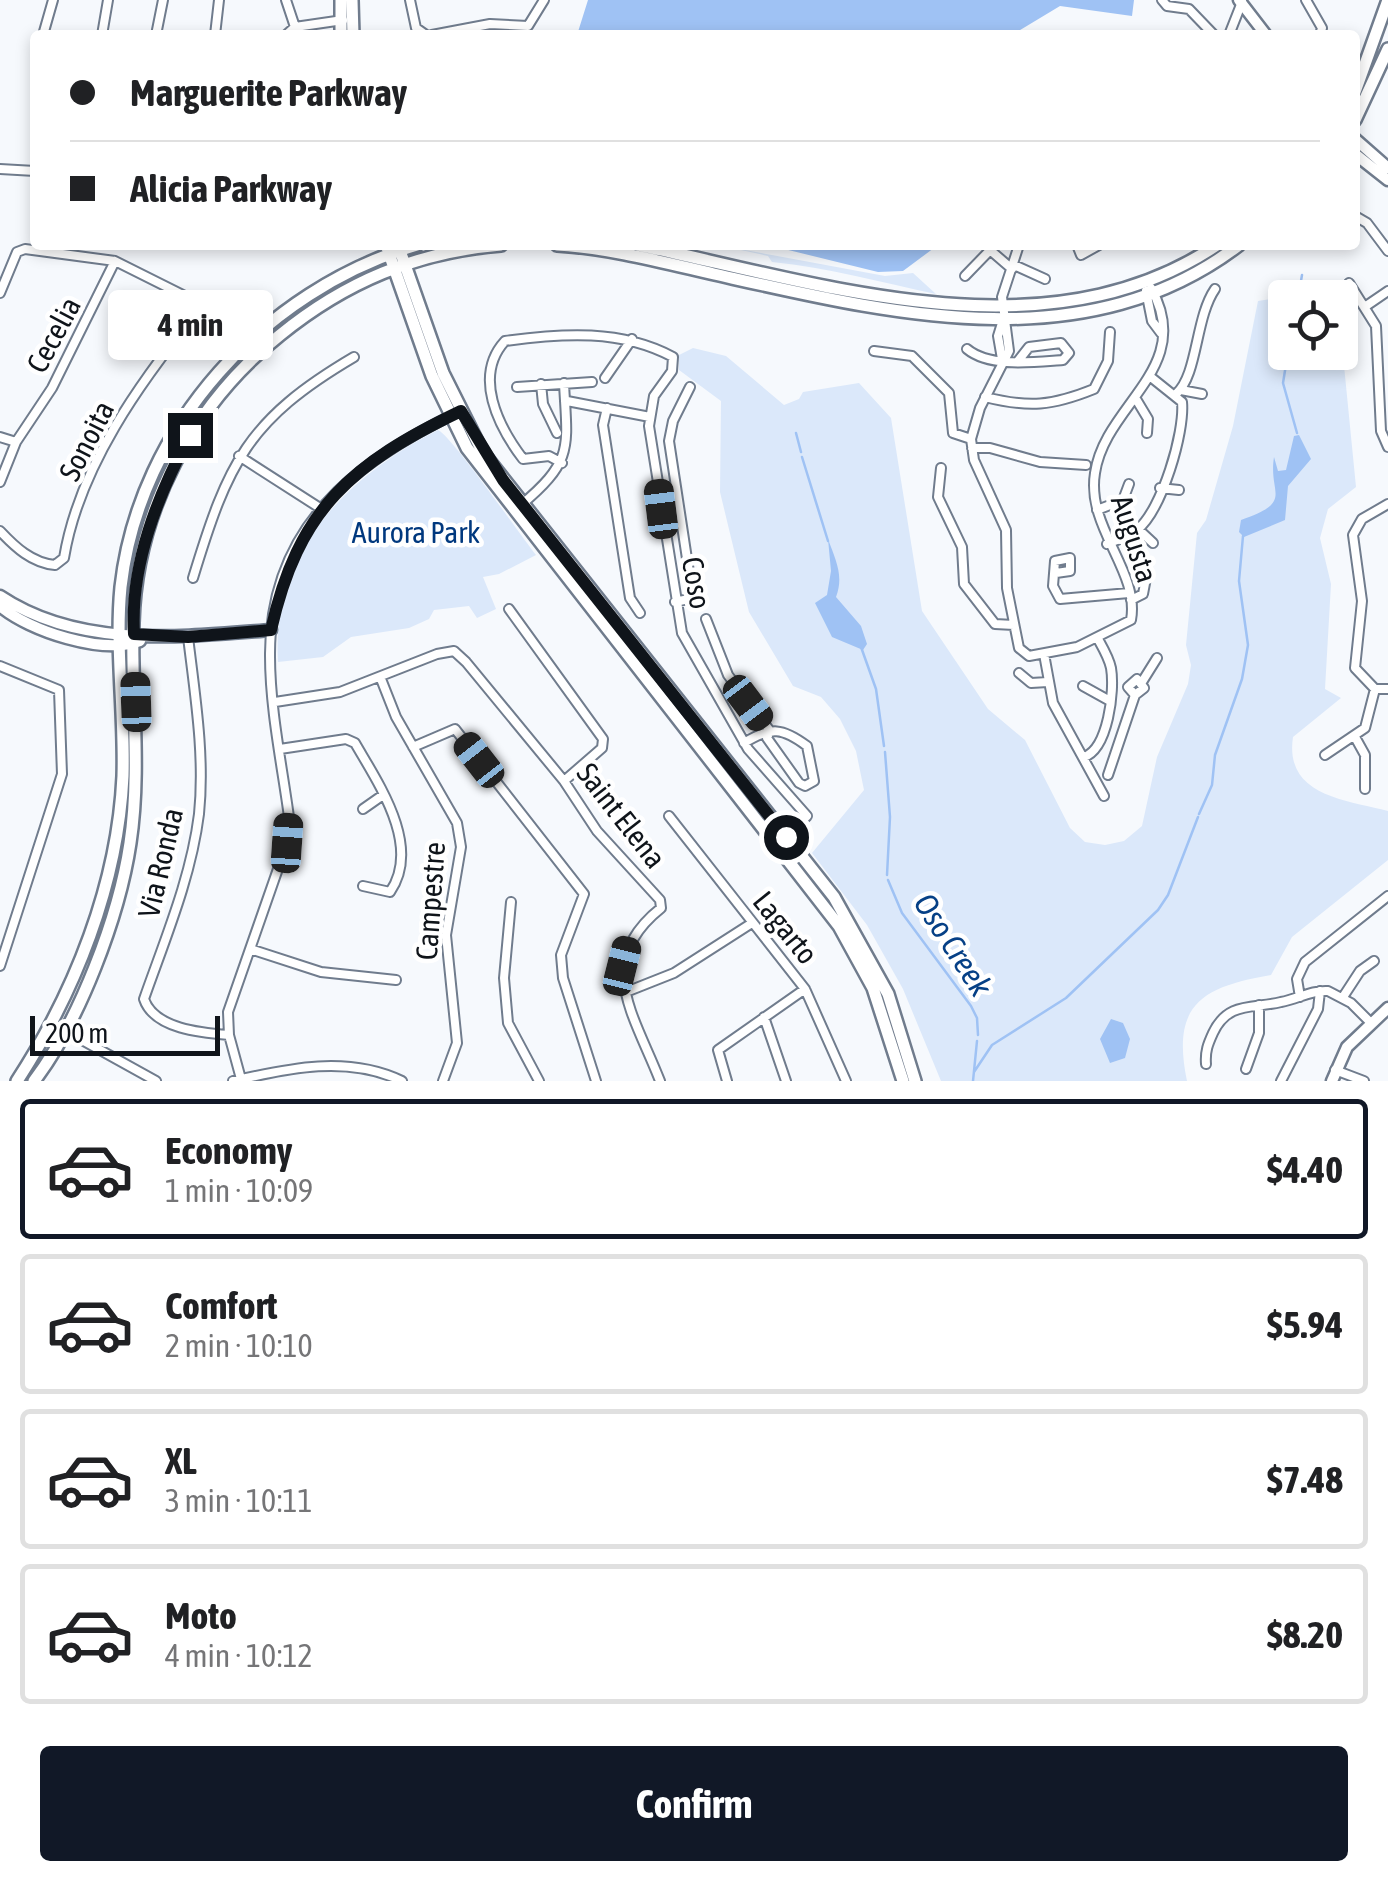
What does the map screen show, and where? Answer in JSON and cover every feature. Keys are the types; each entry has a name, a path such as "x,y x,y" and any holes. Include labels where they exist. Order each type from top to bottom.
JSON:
{"main road":[{"path":"341,0 350,30"},
{"path":"343,30 352,0"},
{"path":"1360,78 1388,0"},
{"path":"1360,109 1388,49"},
{"path":"34,1081 82,958 108,871 122,777 127,639 138,572 153,516 176,461 206,410 252,358 303,316 395,254 442,250"},
{"path":"599,250 927,316 1084,314 1150,295 1231,250"},
{"path":"664,250 1003,314 1090,299 1147,281 1207,250"},
{"path":"395,254 455,413 517,508 782,841 834,897 872,960 901,1027 915,1081"},
{"path":"782,841 853,949 886,1019 903,1081"},
{"path":"17,1081 58,1026"}],"street":[{"path":"44,30 53,0"},
{"path":"103,30 108,0"},
{"path":"157,30 163,0"},
{"path":"216,30 219,0"},
{"path":"286,0 295,27"},
{"path":"410,0 420,30"},
{"path":"457,30 490,24 528,26 544,0"},
{"path":"1162,0 1168,6 1190,10 1209,30"},
{"path":"1306,0 1320,30"},
{"path":"1230,30 1241,1"},
{"path":"1241,1 1262,30"},
{"path":"292,30 346,20"},
{"path":"1360,144 1388,180"},
{"path":"0,169 30,171"},
{"path":"1360,219 1388,252"},
{"path":"0,294 17,252 30,249"},
{"path":"40,250 115,261"},
{"path":"965,276 991,250"},
{"path":"995,250 1013,267 1045,280"},
{"path":"1018,250 1004,284 998,336 1002,359 985,397 972,444 1006,530 1014,625 1021,654 1044,654 1098,638 1111,668 1106,722 1097,748 1084,757"},
{"name":"Sonoita","path":"0,531 16,548 44,564 54,565 64,558 102,454 146,378 197,312 197,302 115,261"},
{"name":"Cecelia","path":"0,482 16,442 52,388 115,261"},
{"path":"1147,281 1150,295"},
{"path":"1107,544 1138,530 1184,442 1184,416 1178,392 1215,289"},
{"path":"1366,306 1388,292"},
{"name":"Augusta","path":"1098,638 1131,620 1130,597 1097,510 1094,476 1100,451 1152,378 1161,333 1150,295"},
{"path":"1358,295 1376,326 1381,431 1388,447"},
{"path":"985,397 1028,408 1054,406 1094,389 1108,362 1110,332"},
{"path":"562,463 550,456 524,459 492,400 488,379 491,362 505,341 550,335 632,339"},
{"path":"605,378 632,339"},
{"name":"Coso","path":"632,339 673,358 675,364 654,396 650,416 682,633 744,743 807,816 782,841"},
{"path":"967,349 976,356 1018,361 1063,360 1068,353 1061,343 1028,347 1018,361"},
{"path":"874,351 912,356 949,393 953,433 972,444 1040,462 1086,465"},
{"path":"193,578 223,484 239,456 278,409 308,384 354,357"},
{"path":"1152,378 1178,392 1202,394"},
{"path":"517,387 592,382"},
{"path":"517,508 562,463 570,436 564,383"},
{"path":"541,384 542,404 557,433"},
{"name":"Coso","path":"675,602 693,598 669,442 673,422 690,387"},
{"path":"1136,399 1148,419 1147,432"},
{"path":"567,401 650,416"},
{"path":"607,408 603,424 630,598 640,613"},
{"path":"402,1081 356,1066 278,1069 237,1080 228,1012 287,843 271,630 290,563 320,508 355,471 455,413"},
{"path":"0,437 16,442"},
{"path":"652,443 669,442"},
{"path":"239,456 320,508"},
{"path":"941,468 938,497 962,546 964,584 995,624 1014,625"},
{"path":"1097,510 1123,500 1129,484"},
{"path":"1160,488 1179,490"},
{"path":"1388,504 1362,519 1352,544 1362,600 1353,662 1358,674 1375,689 1388,690"},
{"path":"1138,530 1153,543"},
{"path":"1056,573 1053,586 1060,598 1144,594 1147,573"},
{"path":"0,596 39,619 127,639"},
{"path":"0,606 57,636 127,639 271,630"},
{"path":"509,609 602,739 595,755 564,781"},
{"name":"Coso","path":"706,620 728,675 770,731"},
{"name":"Via Ronda","path":"188,637 199,734 199,813 183,888 144,999 154,1014 182,1028 229,1034"},
{"name":"Saint Elena","path":"381,679 454,651 502,701 597,831 660,900 661,908 628,942 622,966 626,992 660,1081"},
{"path":"1044,654 1048,682 1060,717 1104,796"},
{"path":"1108,775 1135,694 1142,691 1142,682 1157,658"},
{"path":"0,666 59,690 62,774 0,966"},
{"path":"1020,673 1031,683 1048,682"},
{"path":"711,684 728,675"},
{"path":"275,702 340,692 381,679"},
{"name":"Campestre","path":"381,679 413,747 457,823 461,848 446,936 457,1043 443,1081"},
{"path":"1083,686 1110,701"},
{"path":"1325,755 1356,737 1368,723 1375,689"},
{"path":"1106,722 1125,730"},
{"path":"413,747 454,729 584,894 562,955 562,978 596,1081"},
{"name":"Coso","path":"785,729 806,746 815,772 810,785 799,782 768,738 770,731 785,729"},
{"path":"744,743 770,731"},
{"path":"1356,737 1365,755 1365,789"},
{"path":"280,749 346,739 355,743 383,796 401,842 396,884 390,892 362,886"},
{"path":"1097,748 1116,755"},
{"path":"363,808 383,796"},
{"name":"Lagarto","path":"669,816 806,989 846,1081"},
{"path":"1300,997 1298,979 1305,962 1388,896"},
{"path":"511,902 504,978 508,1023 538,1081"},
{"path":"626,992 674,973 752,922"},
{"path":"250,949 320,972 396,980"},
{"path":"1343,997 1360,971 1374,962"},
{"path":"727,1081 718,1050 806,989"},
{"path":"1285,1078 1318,1009 1320,991"},
{"path":"1206,1064 1205,1052 1224,1016 1247,1004 1320,991 1343,997 1370,1023"},
{"path":"1246,1069 1259,1033 1258,1005"},
{"path":"1364,1081 1334,1076 1347,1047 1388,1008"},
{"path":"764,1017 786,1081"},
{"path":"58,1026 156,1081"}],"green space":[{"path":"741,250 885,276 913,273 936,294 772,262 768,256"},
{"path":"1268,299 1268,370 1344,370 1356,487 1328,509 1320,538 1331,584 1325,689 1341,698 1293,737 1293,757 1298,772 1321,792 1388,811 1388,860 1292,937 1271,975 1227,986 1197,1004 1188,1017 1184,1034 1187,1081 941,1081 903,989 867,925 812,853 864,790 856,751 840,719 821,697 793,686 749,612 720,492 721,401 679,370 679,355 693,348 726,356 784,405 799,399 803,392 859,383 891,418 922,611 988,709 1025,740 1070,828 1085,842 1105,845 1124,841 1142,826 1157,757 1188,684 1191,665 1186,645 1197,533 1206,520 1233,426 1258,301"},
{"name":"Aurora Park","path":"438,430 471,466 536,555 499,574 483,577 496,609 477,618 469,606 434,610 429,619 409,628 351,637 323,657 278,662 279,622 287,585 321,522 374,470"}],"water":[{"path":"588,0 1134,0 1132,16 1060,6 1020,30 579,30"},
{"path":"788,250 931,250 903,271 878,272"},
{"path":"1299,435 1311,459 1288,486 1285,520 1244,537 1239,532 1241,520 1274,502 1274,457 1278,471 1286,470 1294,436"},
{"path":"828,539 839,575 836,597 861,626 867,644 863,650 832,637 815,603 827,595 831,571"},
{"path":"1111,1019 1123,1023 1130,1039 1125,1058 1110,1063 1100,1039"}],"waterway":[{"path":"1301,280 1302,275"},
{"path":"1285,370 1283,383 1297,433"},
{"name":"Oso Creek","path":"796,433 801,452"},
{"name":"Oso Creek","path":"802,457 828,541"},
{"path":"1199,814 1212,785 1215,755 1242,679 1248,645 1239,581 1243,536"},
{"name":"Oso Creek","path":"861,647 876,689 884,746"},
{"name":"Oso Creek","path":"885,752 890,817 887,875"},
{"path":"974,1072 992,1045 1066,998 1158,910 1168,895 1198,817"},
{"name":"Oso Creek","path":"888,880 902,913 971,1006 977,1018 978,1035"},
{"name":"Oso Creek","path":"973,1081 977,1041"}],"route":[{"path":"190,435 163,488 146,540 138,572 134,634 188,637 271,630 290,563 320,508 355,471 386,450 461,411 503,480 786,837"}]}
